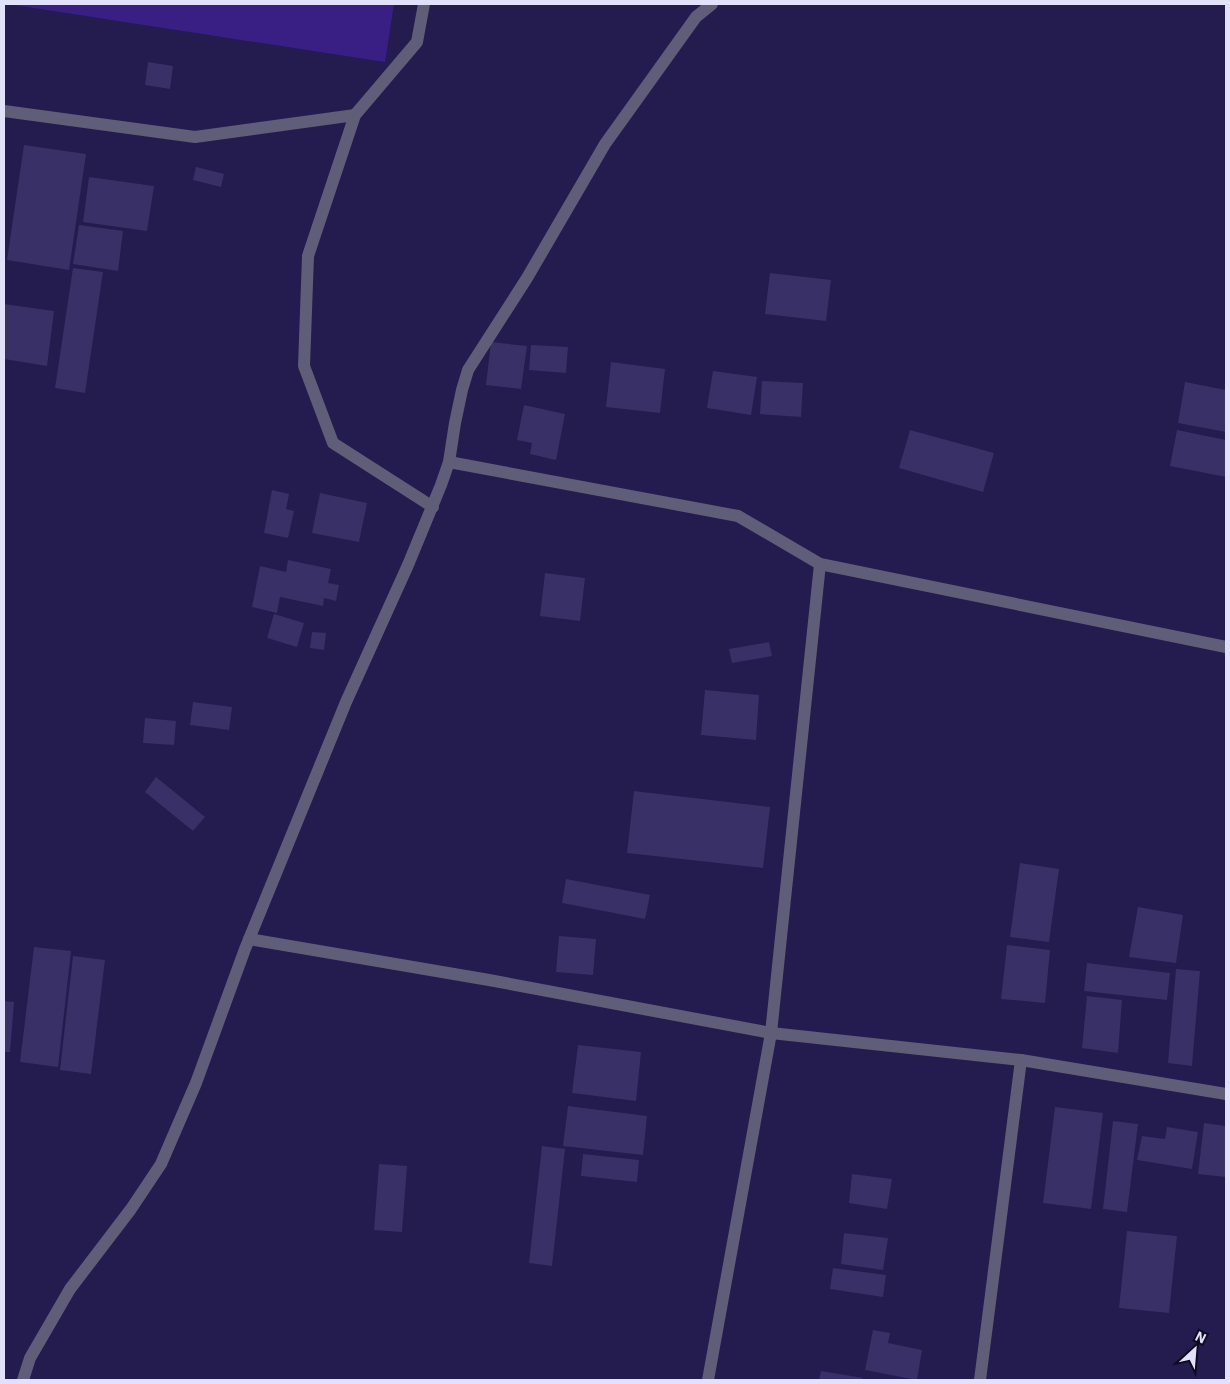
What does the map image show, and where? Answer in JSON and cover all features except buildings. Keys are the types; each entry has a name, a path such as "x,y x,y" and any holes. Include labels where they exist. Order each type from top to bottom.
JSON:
{"street":[{"path":"424,4 416,42 355,115 308,256 304,366 333,443 433,507"},
{"path":"23,1380 30,1358 70,1289 131,1209 160,1164 196,1084 250,939 346,702 442,485 448,462 454,423 468,370 527,278 605,144 696,17 712,4"},
{"path":"4,111 195,137 355,115"},
{"path":"448,462 738,516 820,564 1226,647"},
{"path":"708,1380 771,1033 820,564"},
{"path":"250,939 489,980 771,1033 1021,1060 1226,1094"},
{"path":"980,1380 1021,1060"}],"shaded area":[{"path":"8,4 394,4 385,62"}]}
